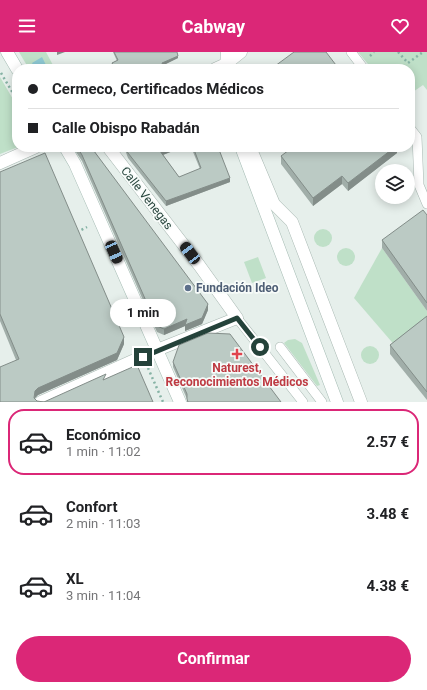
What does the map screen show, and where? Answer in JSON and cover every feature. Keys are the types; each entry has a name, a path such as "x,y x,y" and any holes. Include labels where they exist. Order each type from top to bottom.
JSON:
{"street":[{"path":"7,52 14,64"},
{"path":"223,64 241,52"},
{"path":"0,163 25,152"},
{"path":"68,152 75,164 180,402"},
{"name":"Calle Venegas","path":"112,152 199,265 237,318"},
{"path":"243,152 337,402"},
{"path":"252,152 274,204 292,222 361,402"},
{"path":"41,402 158,350 237,318"}],"lane":[{"path":"351,52 360,64"},
{"path":"415,134 417,137 419,185 427,204"},
{"name":"Calle Venegas","path":"237,318 303,402"},
{"path":"280,347 309,387 322,402"},
{"path":"309,387 311,402"}],"path":[{"path":"398,52 408,63 423,52"},
{"path":"0,71 12,91"},
{"path":"73,234 87,227"}],"green space":[{"path":"19,52 46,52 52,64 26,64"},
{"path":"358,52 427,52 427,90 423,85 415,91 415,64 368,64"},
{"path":"0,77 12,97 12,149 0,154"},
{"path":"323,229 329,232 332,238 329,244 323,247 317,244 314,238 317,232"},
{"path":"346,248 352,251 355,257 352,263 346,266 340,263 337,257 340,251"},
{"path":"382,248 427,311 427,324 397,348 354,298"},
{"path":"258,257 266,278 252,283 244,262"},
{"path":"295,339 302,343 320,385 317,386 284,343 288,340"},
{"path":"370,346 376,349 379,355 376,361 370,364 364,361 361,355 364,349"}],"water":[{"path":"42,57 46,64 32,64"}],"building":[{"path":"114,52 177,52 178,56 162,64 112,64 118,60"},
{"path":"294,52 326,52 335,64 278,64"},
{"path":"80,152 95,152 208,304 202,318 185,325 187,319 164,329 157,326"},
{"path":"161,152 179,177 201,168 195,152 220,152 230,178 166,201 128,153"},
{"path":"286,152 388,152 348,183 342,176 313,198 281,156"},
{"path":"45,153 124,337 117,353 38,388 35,391 34,398 37,401 44,402 0,402 0,367 19,359 0,314 0,172"},
{"path":"423,210 427,215 427,303 382,240"},
{"path":"427,316 427,392 390,345"},
{"path":"208,333 230,334 281,402 188,402 187,394 173,362 179,345"},
{"path":"137,365 153,402 44,402 106,374 103,380"}],"place":[{"name":"Fundación Ideo","path":"188,288"},
{"name":"Naturest, Reconocimientos Médicos","path":"237,354"}],"route":[{"path":"143,357 237,318 260,347"}]}
